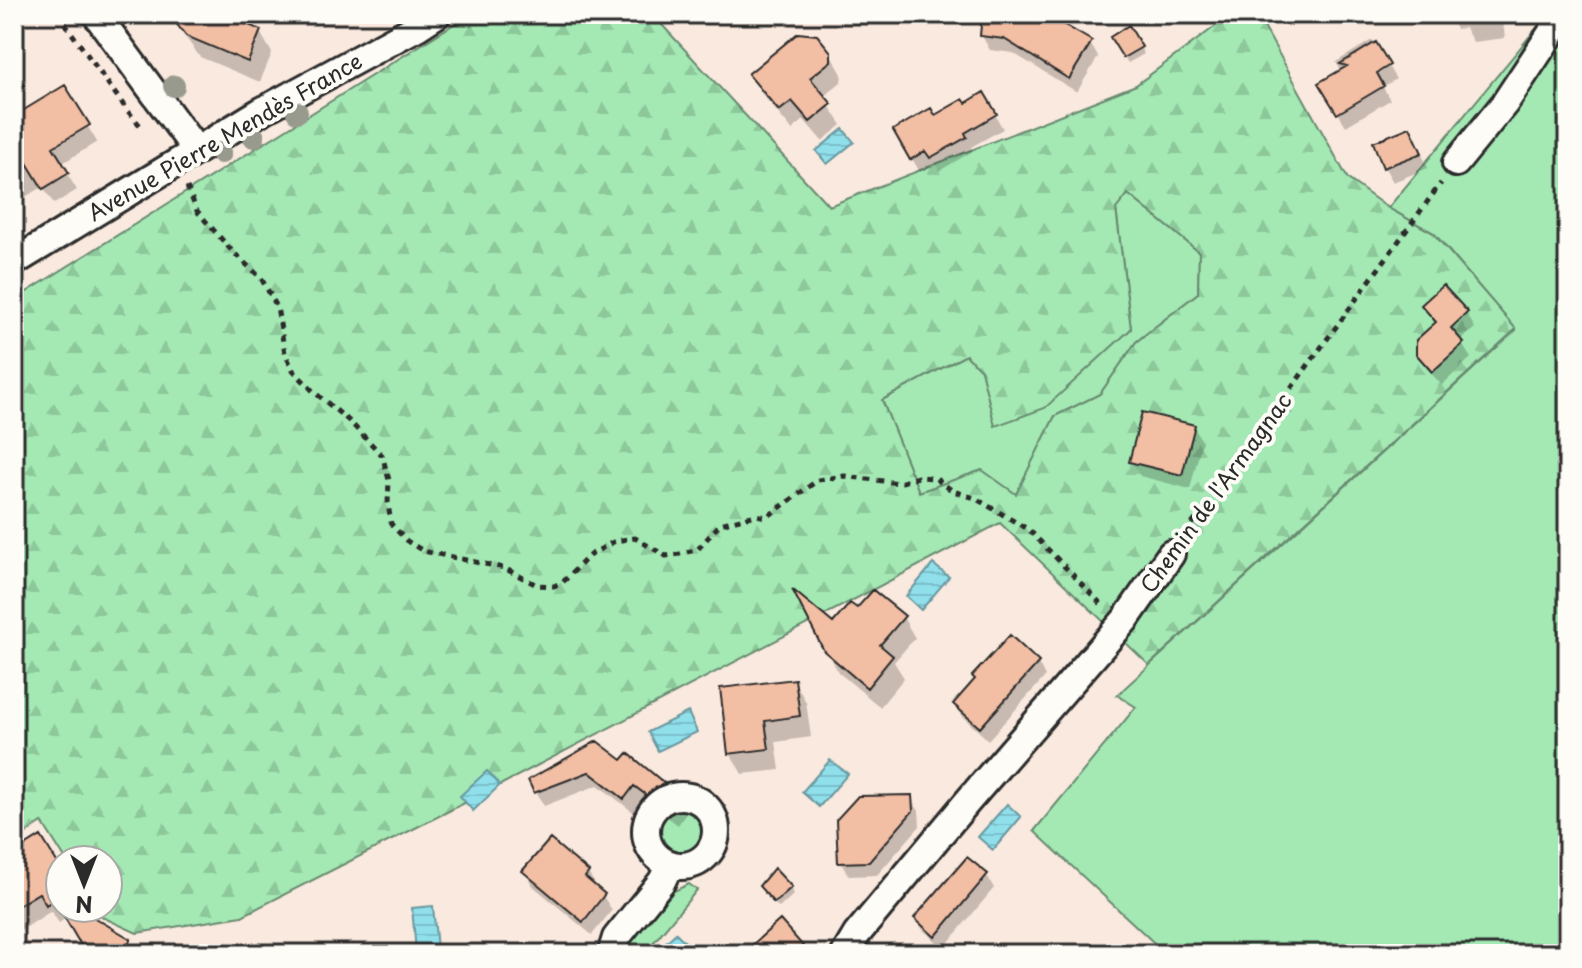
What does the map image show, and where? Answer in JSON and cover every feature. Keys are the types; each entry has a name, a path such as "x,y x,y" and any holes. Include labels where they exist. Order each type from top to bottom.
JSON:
{"street":[{"path":"96,14 196,150"},
{"name":"Avenue Pierre Mendès France","path":"14,262 260,112 437,14"},
{"path":"1456,163 1505,103 1564,14"},
{"name":"Chemin de l'Armagnac","path":"845,954 857,934 968,801 1125,620 1171,554"},
{"path":"611,954 616,938 662,881 670,864"}],"path":[{"path":"58,14 144,130"},
{"name":"Chemin de l'Armagnac","path":"1171,554 1456,163"},
{"path":"189,189 197,211 261,278 277,307 285,353 293,370 382,455 389,480 391,524 407,541 423,551 504,568 537,585 554,586 563,582 590,555 615,541 635,538 666,556 698,549 720,524 756,515 767,517 818,480 844,476 899,483 918,477 935,478 953,491 975,498 1029,530 1101,604 1125,620"}],"green space":[{"path":"470,14 652,14 829,206 1136,85 1232,14 1257,14 1348,179 1388,208 1433,233 1516,329 1149,665 1000,523 500,785 242,916 137,933 117,924 124,924 124,844 56,844 42,822 14,842 14,300","holes":["1128,194 1199,252 1198,293 1136,342 1100,394 1055,416 1016,494 982,470 919,492 882,400 966,355 981,370 995,426 1045,408 1131,329 1116,209"]},
{"path":"1548,14 1568,14 1568,954 1166,954 1034,831 1136,707 1117,695 1516,330 1434,233 1388,208"},
{"path":"1128,194 1199,252 1198,293 1136,342 1100,394 1055,416 1016,495 982,470 919,492 882,400 966,355 981,370 995,425 1131,329 1116,208"},
{"path":"682,806 700,814 708,832 700,850 682,858 664,850 656,832 664,814"},
{"path":"689,884 697,890 644,954 627,954 626,947 674,891"}],"water":[{"path":"843,129 854,142 827,164 816,151"},
{"path":"933,564 949,577 921,610 906,596"},
{"path":"688,712 697,732 658,751 648,732"},
{"path":"830,760 848,774 819,807 802,792"},
{"path":"487,771 500,785 473,811 460,796"},
{"path":"1007,804 1021,817 993,850 978,837"},
{"path":"433,906 437,949 416,951 412,908"},
{"path":"676,933 697,954 674,954 664,944"}],"building":[{"path":"169,14 222,14 261,30 248,62 186,36"},
{"path":"982,14 1046,14 1092,41 1069,79 1004,39 980,36"},
{"path":"1129,25 1142,47 1123,58 1110,37"},
{"path":"798,33 817,35 831,52 831,61 810,78 832,104 810,122 792,101 779,111 748,74"},
{"path":"1376,42 1390,65 1377,73 1384,86 1337,114 1318,83 1347,66 1340,64"},
{"path":"65,85 90,125 53,147 69,173 43,189 14,142 14,116"},
{"path":"984,92 997,114 965,133 967,137 930,158 925,151 910,160 893,130 931,108 935,115 963,99 966,103"},
{"path":"1410,127 1422,153 1383,168 1373,142"},
{"path":"1443,285 1468,312 1451,328 1464,343 1432,372 1416,354 1416,340 1436,322 1421,305"},
{"path":"1142,412 1195,425 1182,475 1129,462"},
{"path":"792,589 833,623 850,603 857,608 873,590 905,616 880,645 893,656 867,688 824,651"},
{"path":"1010,635 1039,662 980,728 953,704 975,679 972,676"},
{"path":"795,679 800,716 765,721 769,749 728,754 720,688"},
{"path":"597,741 622,760 628,753 681,797 669,812 634,786 624,799 589,772 534,793 528,780"},
{"path":"912,795 913,811 869,862 838,863 836,820 858,796"},
{"path":"41,836 46,844 44,902 39,893 14,908 14,853"},
{"path":"550,839 589,872 585,877 605,894 583,922 522,871"},
{"path":"967,857 988,874 935,937 914,918"},
{"path":"774,868 792,887 774,903 759,886"},
{"path":"780,920 810,954 742,954"},
{"path":"68,924 105,924 131,939 121,954 86,954"}]}
